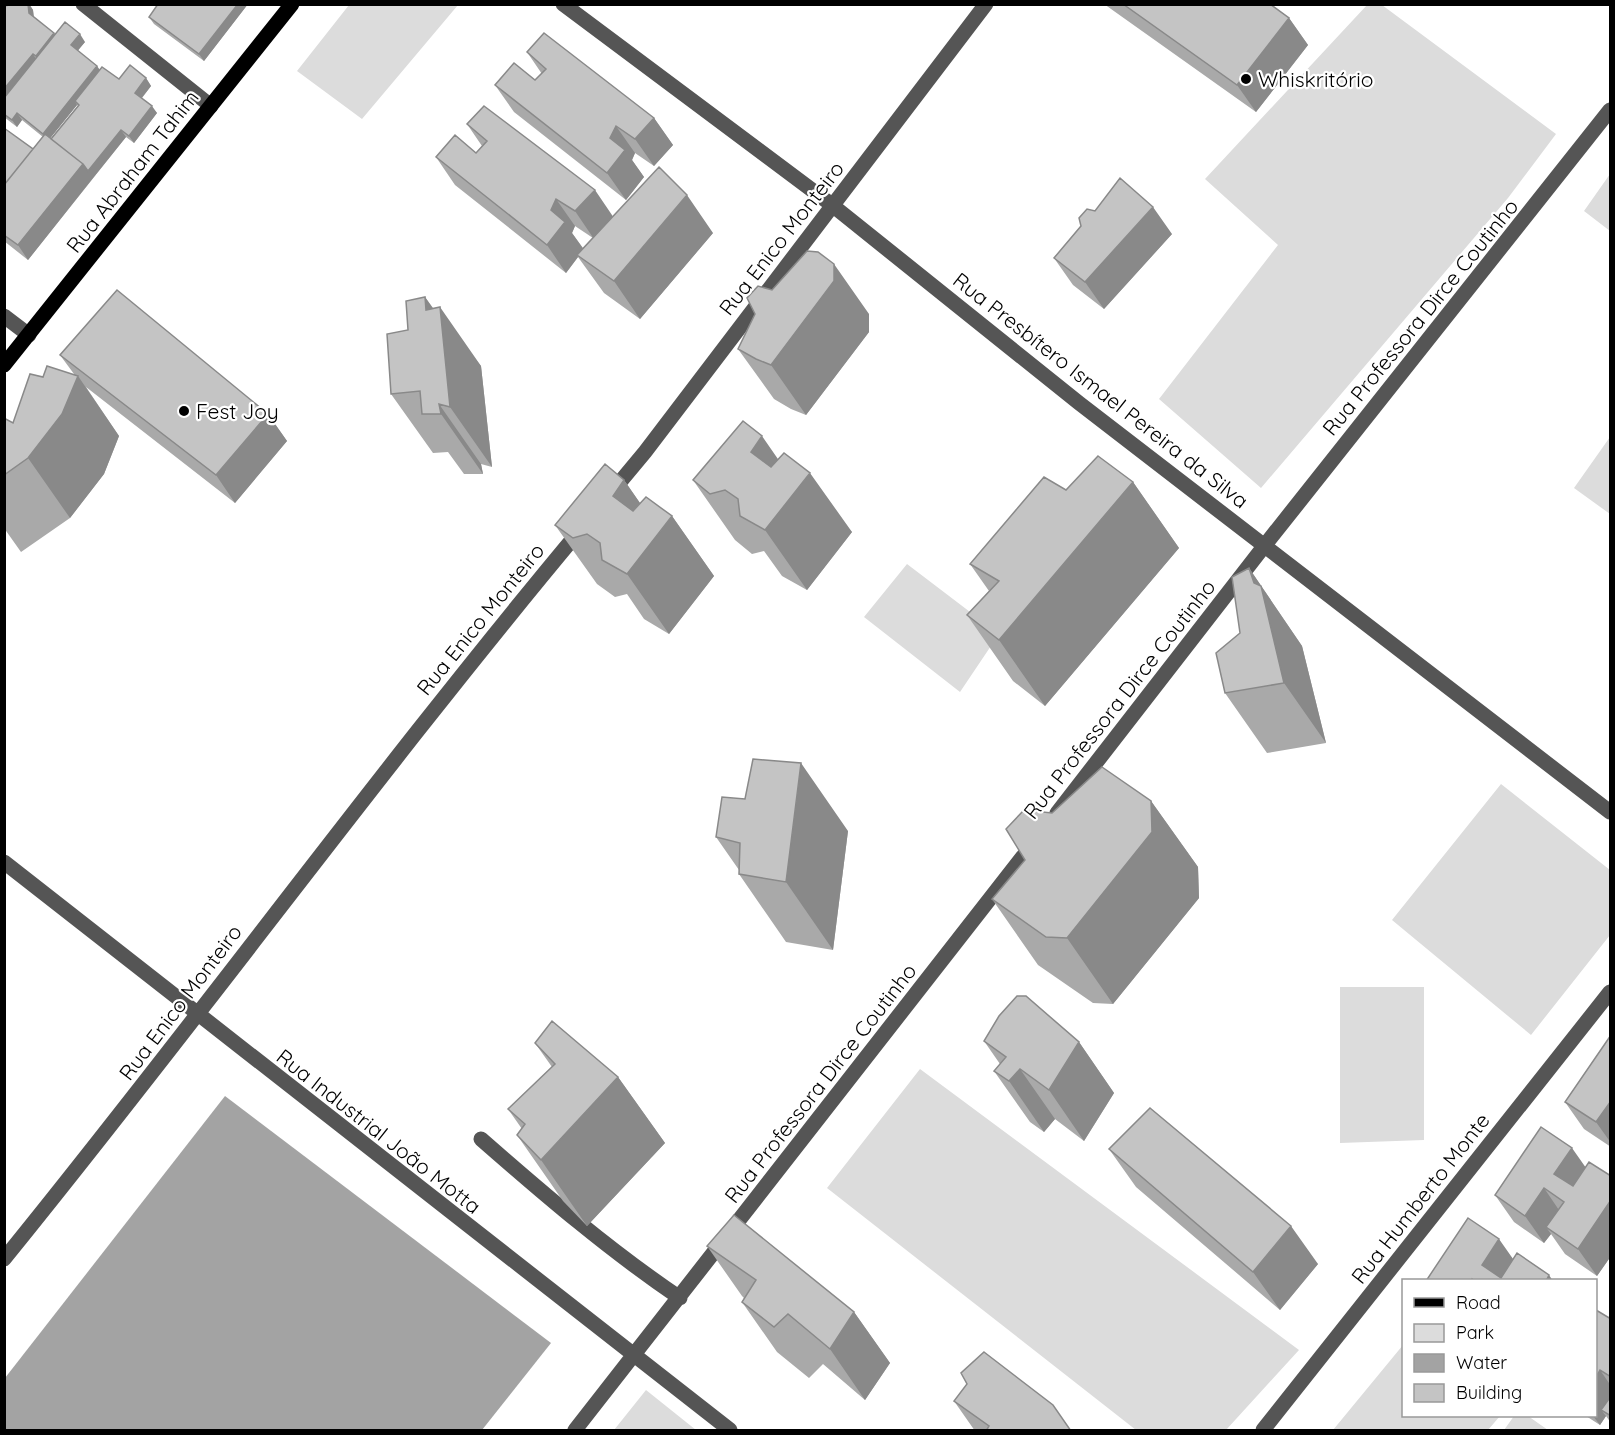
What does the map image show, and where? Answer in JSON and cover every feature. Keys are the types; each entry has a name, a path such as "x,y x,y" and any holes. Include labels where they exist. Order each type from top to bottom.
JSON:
{"main road":[{"name":"Rua Abraham Tahim","path":"4,364 29,336 292,4"}],"street":[{"path":"82,4 211,105"},
{"name":"Rua Presbítero Ismael Pereira da Silva","path":"563,4 832,205 1079,403 1611,812"},
{"name":"Rua Enico Monteiro","path":"4,1259 91,1152 484,646 645,452 986,4"},
{"name":"Rua Professora Dirce Coutinho","path":"575,1431 1265,544 1611,110"},
{"path":"4,316 29,336"},
{"name":"Rua Industrial João Motta","path":"4,862 730,1431"},
{"name":"Rua Humberto Monte","path":"1263,1431 1611,992"},
{"path":"482,1139 539,1191 634,1266 680,1298"}],"green space":[{"path":"349,5 458,5 362,119 297,71"},
{"path":"1367,5 1382,5 1556,134 1508,198 1261,488 1159,399 1278,245 1205,179"},
{"path":"1610,174 1610,231 1584,211"},
{"path":"1610,437 1610,514 1574,488"},
{"path":"907,564 999,634 960,692 864,617"},
{"path":"1501,784 1610,870 1610,935 1531,1035 1392,920"},
{"path":"1340,987 1424,987 1424,1140 1340,1143"},
{"path":"920,1069 1299,1350 1226,1430 1136,1430 827,1188"},
{"path":"1402,1346 1402,1417 1499,1417 1488,1430 1333,1430"},
{"path":"646,1390 696,1430 614,1430"},
{"path":"1513,1417 1529,1417 1548,1430 1504,1430"}],"water":[{"path":"225,1096 551,1343 482,1430 5,1430 5,1378"}],"building":[{"path":"28,4 29,13 54,33 36,56 33,54 4,89 5,6"},
{"path":"158,4 238,4 199,54 149,17"},
{"name":"Whiskritório","path":"1123,4 1270,4 1289,18 1237,85"},
{"path":"65,22 80,34 71,45 97,66 43,134 17,113 12,120 4,114 4,98"},
{"path":"544,33 654,118 635,139 616,126 610,138 625,150 607,173 495,85 514,63 535,80 546,69 527,52"},
{"path":"130,65 146,78 135,93 152,106 129,136 121,130 88,171 83,164 51,139 79,105 75,101 102,67 119,79"},
{"path":"484,106 595,190 575,211 556,199 551,210 565,222 547,245 436,157 455,135 476,153 487,141 467,124"},
{"path":"4,128 33,149 4,185"},
{"path":"45,134 83,164 18,245 4,235 4,185"},
{"path":"659,167 687,195 614,281 577,255"},
{"path":"1120,178 1153,207 1085,282 1054,258 1081,226 1079,218 1087,209 1095,211"},
{"path":"807,251 818,252 834,264 834,281 771,365 738,349 755,314 747,298 758,286 772,290"},
{"name":"Fest Joy","path":"117,290 268,414 216,475 60,355"},
{"path":"425,297 426,310 440,307 450,407 439,404 441,414 422,414 420,391 391,394 387,334 408,330 406,301"},
{"path":"47,366 78,376 62,414 28,458 4,475 4,418 13,423 30,374 43,377"},
{"path":"743,421 762,436 751,452 771,467 784,453 810,473 765,530 740,516 738,499 725,490 710,494 693,480"},
{"path":"1098,456 1133,482 999,640 967,615 999,581 970,564 1044,477 1066,490"},
{"path":"605,464 624,480 613,496 633,511 646,497 672,516 627,574 602,560 600,543 587,534 573,538 555,525"},
{"path":"1249,568 1254,583 1261,586 1284,683 1225,693 1216,653 1240,633 1232,577"},
{"path":"753,759 801,763 786,882 739,874 740,843 716,837 722,797 745,799"},
{"path":"1102,767 1151,801 1152,832 1067,938 1046,937 992,899 1025,860 1006,829 1024,810 1052,813"},
{"path":"1017,996 1026,996 1079,1042 1049,1090 1020,1069 1009,1081 994,1071 1006,1057 984,1041 999,1016"},
{"path":"552,1021 618,1077 541,1160 517,1135 525,1124 508,1109 555,1064 535,1043"},
{"path":"1611,1035 1611,1101 1596,1122 1565,1102"},
{"path":"1150,1108 1291,1226 1253,1272 1109,1149"},
{"path":"1541,1127 1572,1148 1554,1174 1573,1186 1589,1162 1611,1176 1611,1200 1578,1249 1546,1227 1564,1202 1544,1188 1525,1216 1495,1195"},
{"path":"734,1215 854,1312 830,1349 788,1314 774,1327 742,1302 756,1280 707,1246"},
{"path":"1468,1218 1499,1239 1482,1265 1501,1278 1517,1253 1549,1275 1547,1279 1427,1279"},
{"path":"1597,1311 1611,1319 1611,1377 1600,1370 1597,1375"},
{"path":"984,1352 1053,1405 1071,1431 986,1431 989,1426 954,1401 967,1384 961,1373"},
{"path":"1611,1396 1611,1416 1601,1410"}],"place":[{"name":"Whiskritório","path":"1246,79"},
{"name":"Fest Joy","path":"184,411"}]}
